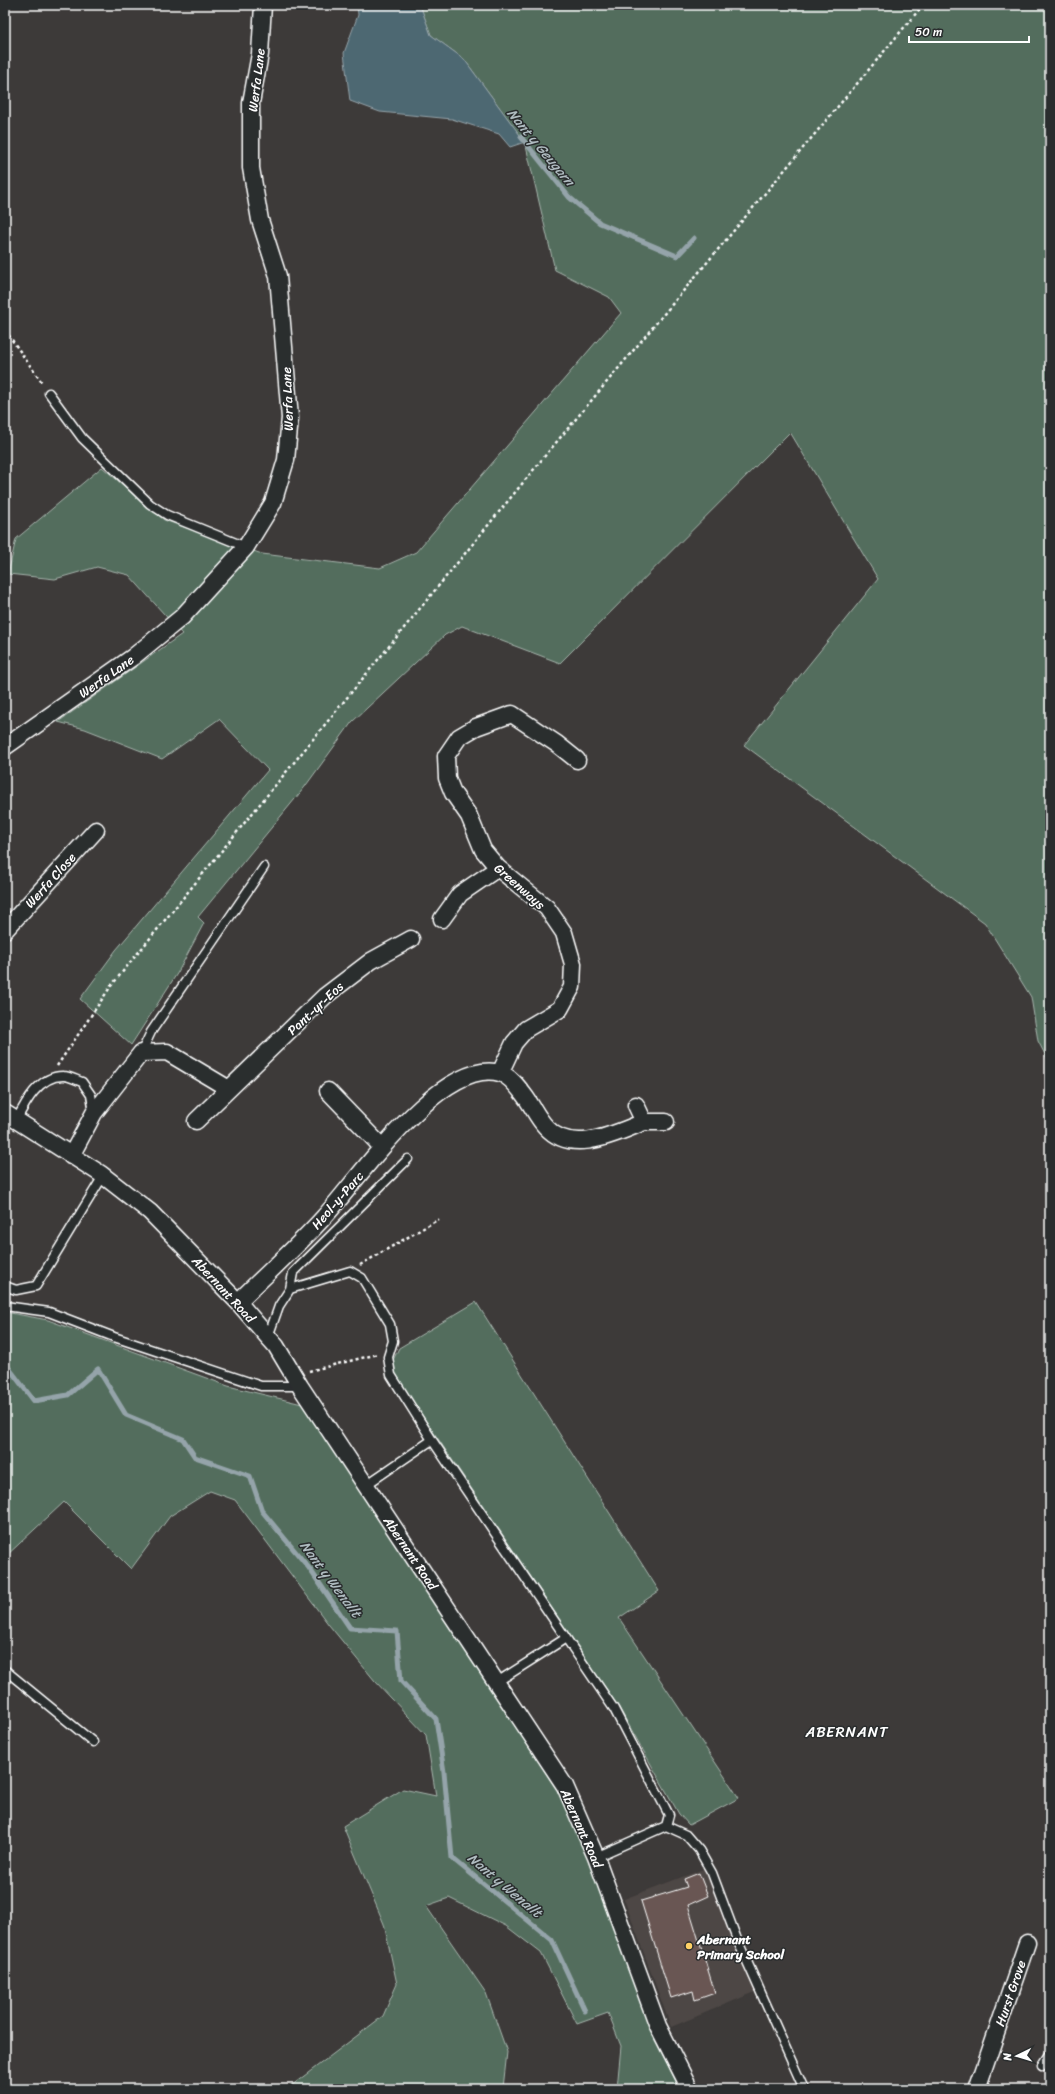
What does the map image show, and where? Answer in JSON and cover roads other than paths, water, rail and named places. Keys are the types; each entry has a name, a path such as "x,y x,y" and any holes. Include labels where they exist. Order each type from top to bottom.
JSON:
{"street":[{"name":"Werfa Lane","path":"5,746 133,657 182,617 246,547 273,503 286,460 290,418 278,276 260,220 251,168 251,103 260,54 263,5"},
{"name":"Greenways","path":"500,1073 514,1043 526,1029 560,1009 572,987 573,964 564,933 547,908 498,868 483,850 469,816 453,793 447,778 446,756 459,737 476,727 512,714 577,760"},
{"name":"Werfa Close","path":"5,930 96,830"},
{"path":"442,919 460,894 498,868"},
{"name":"Pant-yr-Eos","path":"196,1121 294,1028 325,996 370,961 411,939"},
{"path":"71,1156 94,1113 141,1053 167,1052 229,1089"},
{"name":"Heol-y-Parc","path":"238,1302 323,1219 352,1186 381,1146 433,1096 459,1080 481,1072 500,1073"},
{"path":"500,1073 515,1084 546,1127 559,1138 582,1142 608,1136 644,1122 666,1122"},
{"path":"328,1091 381,1146"},
{"path":"636,1105 644,1122"},
{"name":"Abernant Road","path":"10,1117 104,1176 150,1212 238,1302 276,1346 300,1386 565,1786 596,1857 658,2026 690,2089"},
{"name":"Hurst Grove","path":"977,2089 1027,1943"}],"lane":[{"path":"49,393 82,438 150,504 167,515 246,547"},
{"path":"141,1053 152,1032 264,867"},
{"path":"10,1117 30,1095 47,1081 63,1076 82,1082 90,1095 94,1113"},
{"path":"268,1337 279,1306 290,1289 293,1273 408,1159"},
{"path":"5,1286 16,1290 36,1286 104,1176"},
{"path":"290,1289 350,1271 362,1278 390,1324 393,1341 388,1357 391,1376 432,1440 614,1709 669,1814 666,1826"},
{"path":"5,1306 49,1312 121,1339 261,1386 300,1386"},
{"path":"366,1485 432,1440"},
{"path":"497,1682 566,1638"},
{"path":"5,1670 93,1742"},
{"path":"596,1857 666,1826 686,1835 699,1850 712,1873 736,1937 804,2089"},
{"path":"1043,2065 1050,2054"}],"water":[{"path":"357,5 420,5 431,35 464,59 525,142 510,147 499,134 452,119 380,112 350,101 344,53 358,15"}],"waterway":[{"name":"Nant y Geugarn","path":"521,137 569,197 600,223 677,256 694,238"},
{"name":"Nant y Wenallt","path":"5,1363 34,1401 68,1395 98,1369 126,1415 183,1439 195,1457 250,1476 262,1511 309,1568 350,1628 397,1631 401,1681 436,1719 444,1772 452,1858 552,1940 585,2011"}],"place":[{"name":"Abernant Primary School","path":"689,1946"}],"district":[{"name":"ABERNANT","path":"847,1732"}]}
